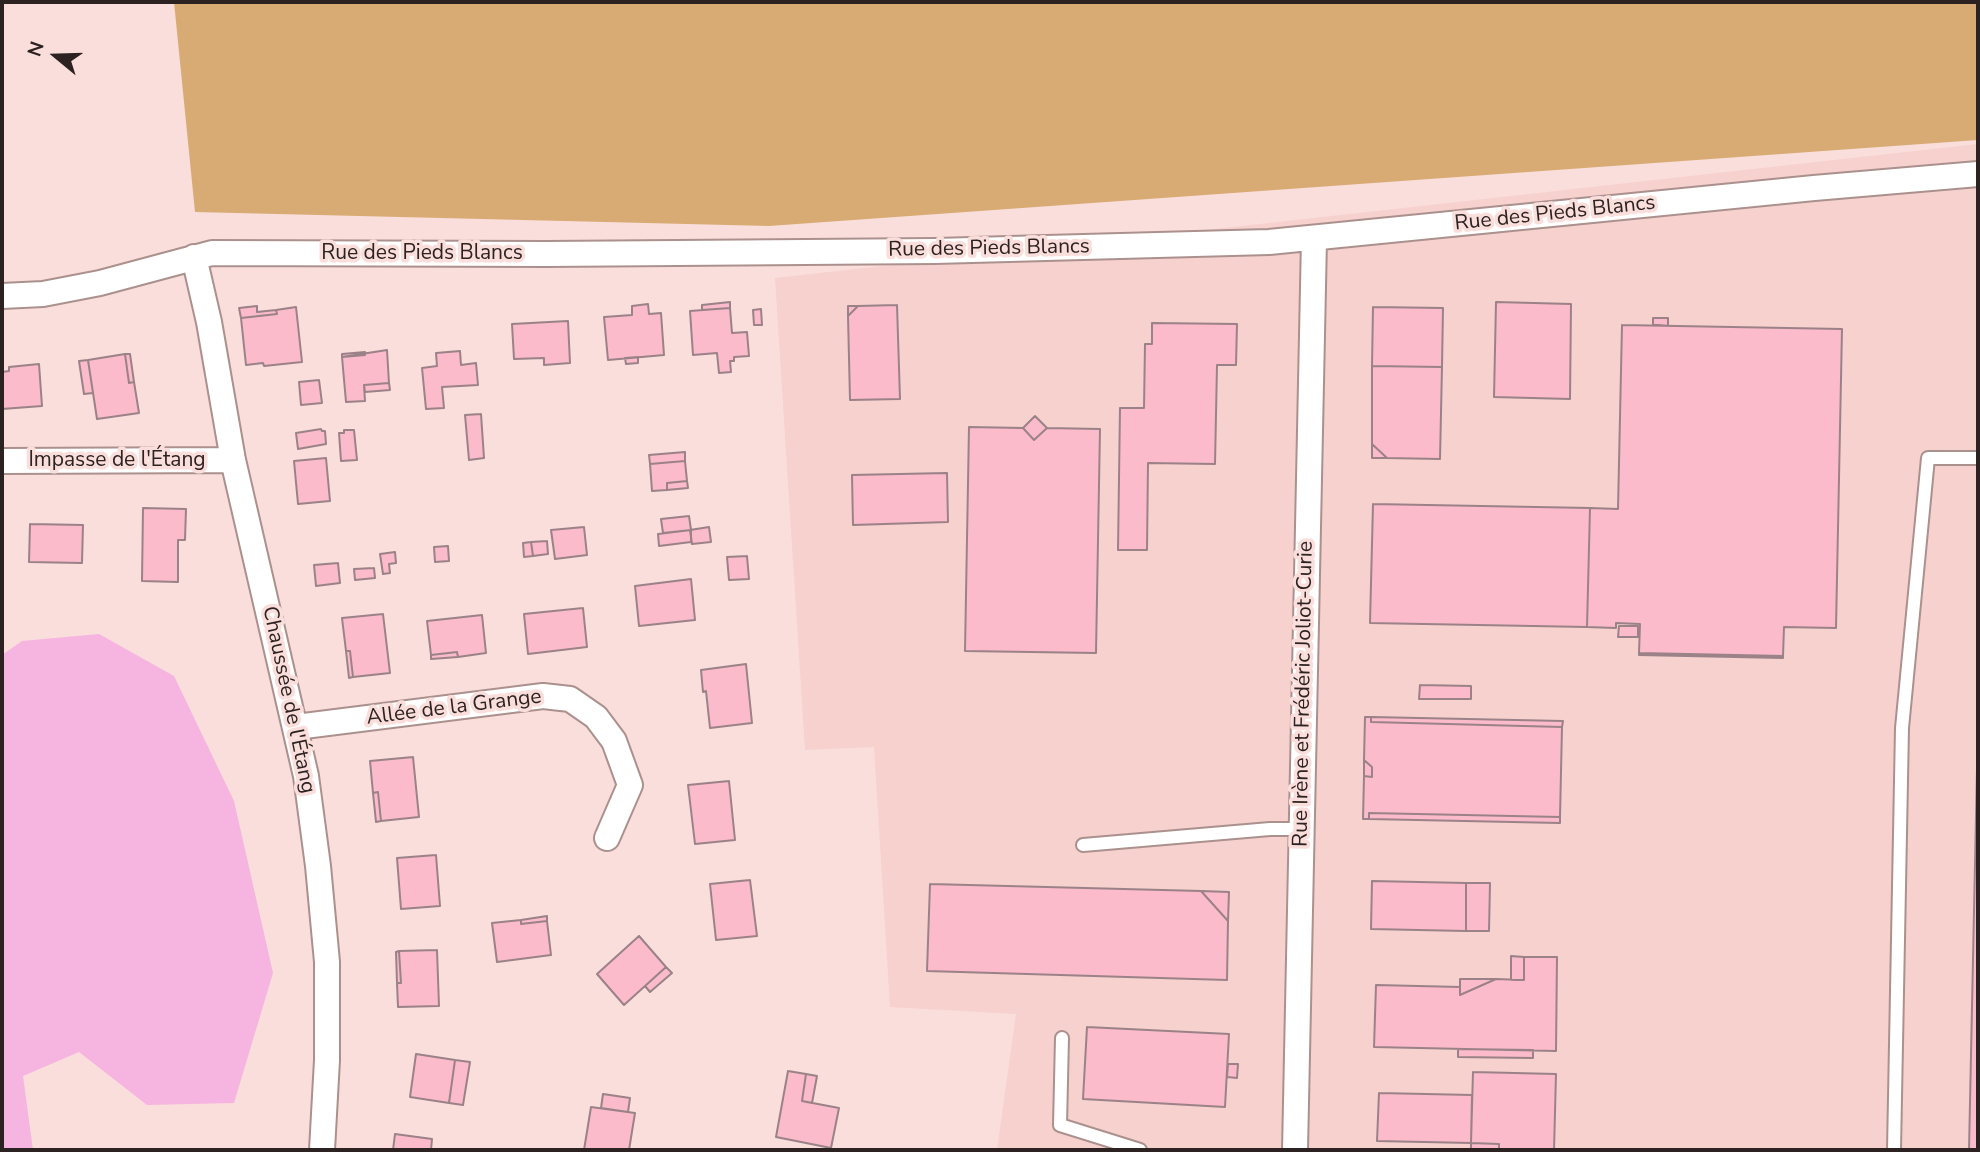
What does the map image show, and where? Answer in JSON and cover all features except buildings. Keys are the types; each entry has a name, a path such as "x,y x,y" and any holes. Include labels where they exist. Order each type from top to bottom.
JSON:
{"street":[{"name":"Rue des Pieds Blancs","path":"2,296 43,294 100,283 212,253 935,251 1269,242 1978,174"},
{"name":"Rue Irène et Frédéric Joliot-Curie","path":"1295,1150 1314,239"},
{"name":"Chaussée de l'Étang","path":"194,257 209,322 233,460 306,776 317,853 327,962 327,1060 322,1150"},
{"name":"Impasse de l'Étang","path":"2,461 233,460"},
{"name":"Allée de la Grange","path":"296,727 543,696 570,699 596,717 614,741 630,785 607,838"}],"lane":[{"path":"1894,1150 1902,728 1928,458 1978,458"},
{"path":"1083,845 1270,829 1302,829"},
{"path":"1062,1038 1060,1125 1140,1150"}],"shaded area":[{"path":"174,2 1978,2 1978,140 769,226 195,212"},
{"path":"1978,144 1978,1150 997,1150 1016,1014 890,1007 874,747 805,750 775,278"},
{"path":"99,634 174,676 234,801 273,973 234,1103 147,1105 79,1052 23,1076 33,1150 2,1150 2,655 22,641"}]}
